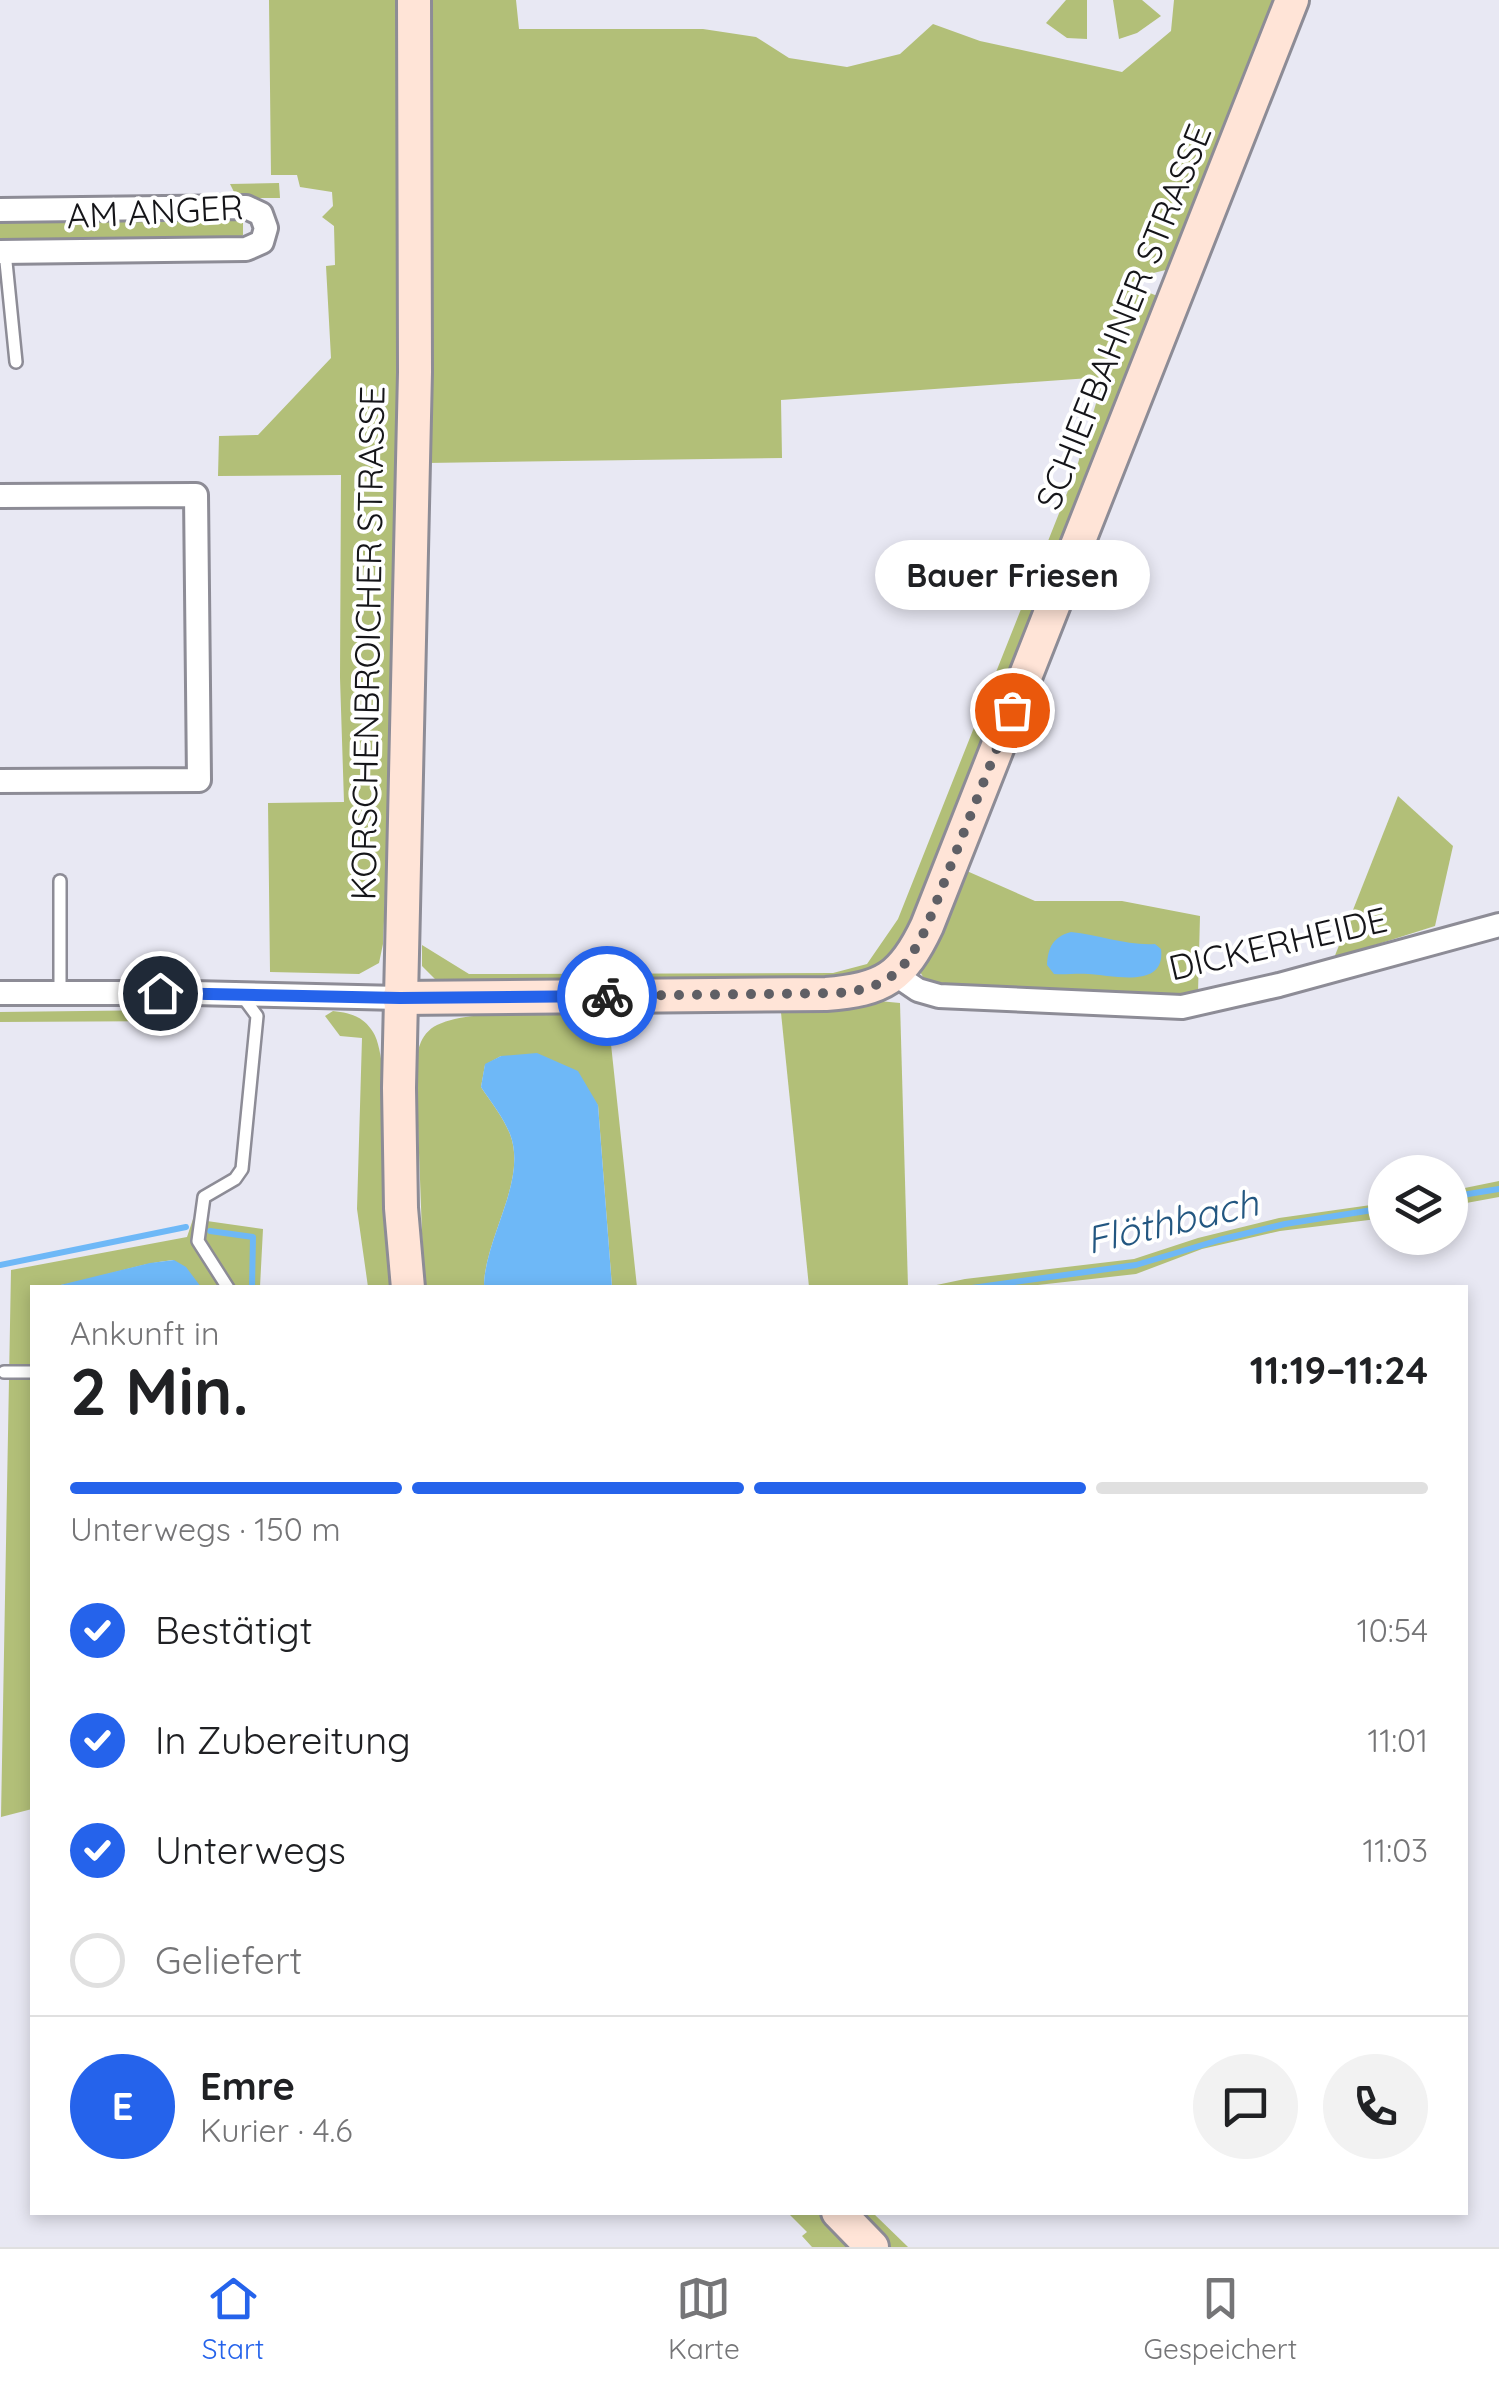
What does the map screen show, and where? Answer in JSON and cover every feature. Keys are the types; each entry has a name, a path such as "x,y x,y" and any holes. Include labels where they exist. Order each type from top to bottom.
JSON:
{"street":[{"name":"KORSCHENBROICHER STRASSE","path":"408,1285 400,1189 400,998 415,391 414,0"},
{"name":"SCHIEFBAHNER STRASSE","path":"896,976 927,926 1292,0"},
{"name":"AM ANGER","path":"0,210 246,207 261,214 266,228 262,242 246,249 2,252"},
{"path":"0,496 196,496 199,780 0,781"},
{"name":"DICKERHEIDE","path":"896,976 918,990 939,996 1170,1008 1279,984 1499,924"},
{"path":"0,994 240,993 400,998 826,994 873,986 896,976"},
{"path":"841,2215 872,2247"}],"lane":[{"path":"2,252 16,362"},
{"path":"60,881 60,993"},
{"path":"226,1285 198,1242 204,1197 235,1180 242,1166 257,1016 240,993"},
{"path":"4,1372 30,1372"}],"green space":[{"path":"269,0 399,0 401,354 388,826 383,944 379,963 359,974 270,972 268,803 344,802 341,475 218,476 219,436 258,435 331,358 326,266 335,265 334,226 322,217 333,206 332,192 300,187 297,175 271,175"},
{"path":"425,0 516,0 519,29 703,29 756,37 789,58 847,67 900,54 933,24 980,41 1122,72 1171,31 1174,0 1283,0 1178,267 1141,276 1137,288 1165,299 928,897 894,960 836,985 457,985 436,980 422,966 422,945 469,974 833,973 867,964 898,919 1075,473 1104,377 781,400 782,458 426,463"},
{"path":"1066,0 1087,0 1087,39 1067,38 1046,23"},
{"path":"1113,0 1142,0 1161,16 1137,33 1119,39"},
{"path":"1303,0 1311,0 1132,454 1125,450"},
{"path":"279,183 280,198 237,198 230,184"},
{"path":"0,214 238,214 243,218 243,235 238,239 0,243"},
{"path":"1398,796 1453,846 1435,926 1334,958"},
{"path":"960,868 1035,901 1122,901 1200,916 1198,993 1168,1000 943,989 931,984 919,969"},
{"path":"780,1003 900,1003 908,1285 809,1285"},
{"path":"607,1007 637,1285 612,1285 598,1105 501,1056 485,1065 481,1087 510,1134 514,1171 484,1285 424,1285 416,1072 422,1039 437,1025 463,1017"},
{"path":"333,1011 360,1019 373,1032 379,1046 391,1285 368,1285 357,1209 362,1038 340,1036 325,1016"},
{"path":"0,1012 184,1012 182,1021 0,1022"},
{"path":"1499,1181 1499,1197 1468,1203 1468,1187"},
{"path":"1368,1205 1368,1220 1280,1231 1202,1249 1136,1274 1038,1285 936,1285 1134,1259 1279,1218"},
{"path":"193,1219 263,1229 260,1285 199,1285 173,1260 68,1284 30,1285 30,1810 1,1817 11,1270 187,1237"},
{"path":"790,2215 821,2215 853,2247 812,2247 802,2236 807,2232"},
{"path":"857,2215 875,2215 908,2247 890,2247"}],"water":[{"path":"1071,932 1155,944 1161,949 1160,962 1155,970 1135,977 1054,974 1047,965 1050,948"},
{"path":"537,1053 578,1071 598,1105 612,1285 484,1285 514,1171 510,1134 481,1087 485,1064 501,1056"},
{"path":"174,1260 186,1267 200,1285 60,1285"}],"waterway":[{"name":"Flöthbach","path":"1468,1194 1499,1189"},
{"name":"Flöthbach","path":"993,1285 1136,1265 1285,1224 1368,1211"},
{"name":"Flöthbach","path":"0,1265 186,1227"},
{"name":"Flöthbach","path":"210,1231 253,1237 252,1285"}],"way so far":[{"path":"607,996 837,993 873,986 896,976 927,926 1012,710"}],"place":[{"name":"Bauer Friesen","path":"1012,710"}],"route":[{"path":"160,993 400,998 607,996"}]}
